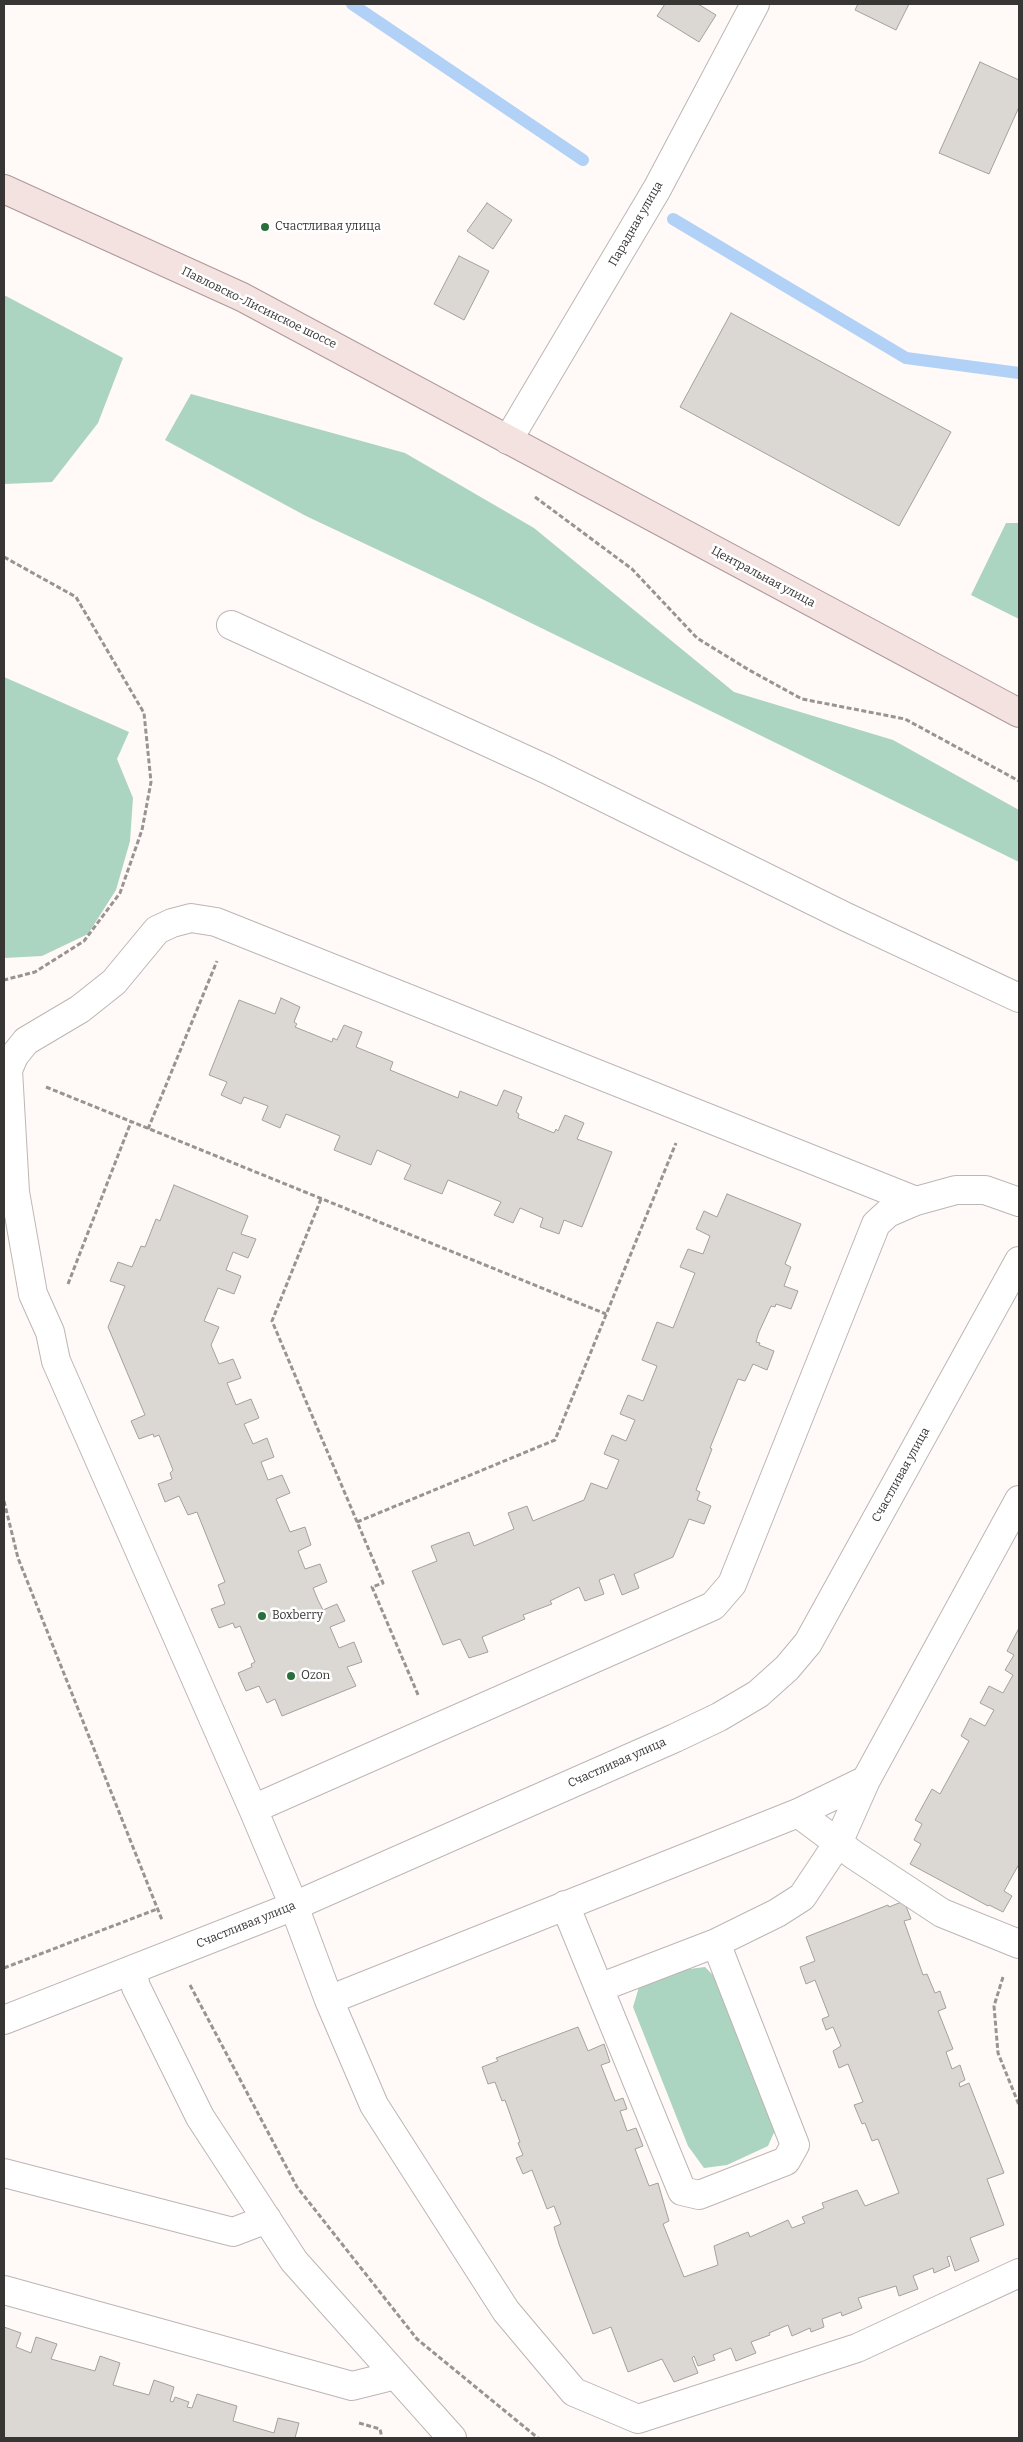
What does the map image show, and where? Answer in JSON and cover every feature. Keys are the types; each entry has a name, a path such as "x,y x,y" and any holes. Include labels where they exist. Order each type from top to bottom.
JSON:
{"main road":[{"name":"Павловско-Лисинское шоссе","path":"4,189 242,297 508,440"},
{"name":"Центральная улица","path":"508,440 1019,713"}],"street":[{"name":"Парадная улица","path":"508,440 657,189 755,4"},
{"path":"231,625 546,770 846,917 1019,998"},
{"path":"916,1201 216,922 191,918 172,923 157,930 114,982 80,1009 26,1041 14,1056 8,1070 15,1192 33,1294 50,1332 56,1362 253,1808 294,1906 329,2000 374,2105 506,2311 574,2392 638,2419 857,2348 1019,2273"},
{"path":"253,1808 712,1606 732,1584 876,1224 888,1213 916,1201 956,1190 985,1190 1019,1202"},
{"name":"Счастливая улица","path":"4,2020 294,1906 710,1721 758,1694 787,1668 808,1643 1019,1261"},
{"path":"599,1988 716,1943 776,1913 802,1897 838,1843 866,1780 1019,1500"},
{"path":"329,2000 798,1813 866,1780"},
{"path":"798,1813 838,1843 942,1913 1018,1939"},
{"path":"565,1905 682,2191 699,2195 786,2161 795,2145 716,1943"},
{"path":"132,1970 136,1987 200,2117 294,2261 452,2438"},
{"path":"4,2173 233,2232 267,2219"},
{"path":"4,2290 352,2386 396,2375"}],"path":[{"path":"530,493 632,569 697,638 749,670 802,699 905,720 1019,781"},
{"path":"4,558 76,597 144,713 151,782 142,830 120,893 84,941 35,972 4,980"},
{"path":"148,1129 230,928"},
{"path":"9,1072 606,1314"},
{"path":"50,1332 131,1122"},
{"path":"357,1522 555,1440 665,1169"},
{"path":"321,1199 272,1321 383,1583 372,1587 406,1664"},
{"path":"4,1501 18,1558 182,1969 297,2187 417,2339 538,2438"},
{"path":"4,1968 157,1909"},
{"path":"1018,1939 994,2006 998,2053 1019,2105"}],"green space":[{"path":"4,295 123,358 98,423 52,482 4,484"},
{"path":"191,394 405,453 534,528 734,692 893,740 1019,810 1019,862 480,598 306,516 165,440"},
{"path":"1006,523 1019,523 1019,619 971,595"},
{"path":"4,677 129,732 117,759 133,798 130,841 116,890 88,934 42,956 4,958"},
{"path":"705,1967 718,1980 776,2128 768,2146 727,2165 704,2168 688,2146 633,2007 639,1987 674,1971"}],"building":[{"path":"665,4 698,4 716,15 699,42 657,16"},
{"path":"858,4 909,4 896,30 855,10"},
{"path":"980,62 1019,80 1019,107 989,174 939,153"},
{"path":"487,203 512,220 493,249 467,231"},
{"path":"459,256 489,271 464,320 434,304"},
{"path":"731,313 951,432 899,526 680,407"},
{"path":"281,998 300,1007 294,1022 297,1024 295,1027 332,1042 333,1038 337,1040 344,1025 362,1032 356,1047 393,1062 390,1070 458,1098 460,1091 497,1106 504,1090 522,1097 516,1112 519,1114 518,1118 554,1133 556,1129 558,1131 565,1115 584,1123 577,1139 612,1152 582,1227 564,1220 559,1234 540,1227 543,1218 520,1208 513,1223 494,1215 501,1202 448,1180 442,1194 404,1179 411,1165 377,1150 371,1165 334,1150 340,1136 286,1114 280,1128 262,1120 268,1106 244,1097 241,1104 221,1095 227,1082 209,1075 239,1000 275,1014"},
{"path":"174,1185 248,1216 241,1234 256,1239 248,1258 233,1252 226,1270 241,1276 234,1294 218,1288 204,1321 219,1327 211,1345 219,1364 233,1359 241,1378 227,1383 236,1405 251,1399 259,1418 244,1424 253,1444 267,1438 274,1457 261,1462 268,1480 282,1475 290,1493 276,1499 290,1532 305,1527 311,1545 298,1551 305,1569 320,1564 327,1582 313,1588 318,1600 323,1610 337,1604 345,1621 330,1627 339,1648 354,1642 362,1662 347,1667 356,1686 282,1716 275,1699 267,1703 259,1686 246,1691 238,1673 252,1667 251,1664 255,1662 240,1626 235,1628 233,1623 219,1628 211,1609 225,1604 218,1585 225,1582 197,1512 188,1515 179,1496 165,1502 158,1484 172,1479 170,1473 173,1470 159,1435 154,1437 153,1434 139,1439 131,1421 145,1415 108,1327 125,1286 110,1281 118,1262 132,1267 141,1246 145,1247 156,1219 160,1221"},
{"path":"727,1194 801,1224 785,1264 791,1267 784,1286 798,1291 791,1309 776,1304 775,1307 771,1306 756,1342 774,1351 767,1370 753,1364 745,1381 738,1379 710,1448 712,1449 696,1490 700,1492 697,1500 711,1506 704,1524 689,1519 673,1557 634,1574 639,1588 622,1595 614,1574 599,1580 604,1594 585,1601 579,1587 550,1601 552,1604 523,1615 525,1619 482,1637 488,1652 469,1658 460,1639 443,1645 412,1571 437,1561 431,1546 469,1532 474,1546 514,1529 508,1513 527,1506 533,1521 584,1500 591,1483 607,1489 619,1460 604,1454 612,1435 626,1441 635,1420 620,1414 628,1395 643,1401 657,1366 642,1360 657,1322 673,1328 695,1273 680,1267 688,1249 703,1254 710,1236 696,1229 704,1211 717,1217"},
{"path":"1019,1628 1019,1864 1004,1891 1012,1896 1003,1912 988,1906 910,1864 921,1844 914,1840 922,1824 915,1820 932,1789 940,1794 969,1741 961,1736 970,1718 985,1726 994,1710 980,1703 989,1686 1003,1693 1013,1675 1005,1670 1014,1655 1007,1651"},
{"path":"904,1901 911,1919 904,1921 923,1975 927,1974 935,1993 940,1991 946,2008 938,2011 953,2049 946,2052 952,2069 960,2065 965,2080 959,2083 960,2087 969,2083 1004,2173 987,2179 1004,2225 970,2238 979,2261 955,2271 950,2256 947,2257 950,2266 934,2273 933,2268 913,2276 918,2289 899,2296 896,2286 858,2298 862,2308 842,2316 841,2312 822,2319 824,2327 811,2332 810,2328 792,2336 788,2325 769,2333 770,2335 751,2342 756,2353 736,2361 731,2348 713,2355 715,2360 698,2366 694,2356 692,2358 698,2373 674,2382 662,2359 628,2372 611,2327 593,2334 559,2244 554,2227 561,2224 554,2206 547,2209 532,2170 523,2174 516,2158 523,2155 518,2143 520,2142 505,2100 502,2101 495,2082 488,2084 482,2067 498,2061 496,2058 578,2027 588,2051 604,2044 610,2062 601,2065 615,2101 623,2098 627,2109 620,2111 627,2131 636,2128 643,2146 635,2149 649,2186 658,2183 669,2221 663,2224 684,2277 718,2265 714,2246 748,2232 750,2237 788,2220 792,2228 805,2223 802,2217 824,2208 822,2203 857,2190 865,2206 899,2193 878,2139 872,2141 865,2123 862,2124 854,2105 863,2102 848,2064 839,2068 833,2051 841,2046 833,2027 826,2030 822,2019 829,2016 815,1980 806,1984 800,1967 815,1961 806,1937 888,1905 889,1907"},
{"path":"4,2327 21,2333 16,2347 31,2353 36,2337 57,2344 51,2359 95,2371 100,2356 120,2363 113,2385 149,2395 154,2380 174,2387 170,2401 173,2402 175,2397 189,2402 187,2407 192,2408 197,2394 237,2406 233,2421 274,2433 278,2418 299,2423 295,2438 4,2438"}],"waterway":[{"path":"352,4 583,160"},
{"path":"673,219 906,358 1019,373"}],"place":[{"name":"Счастливая улица","path":"265,227"},
{"name":"Boxberry","path":"262,1616"},
{"name":"Ozon","path":"291,1676"}]}
